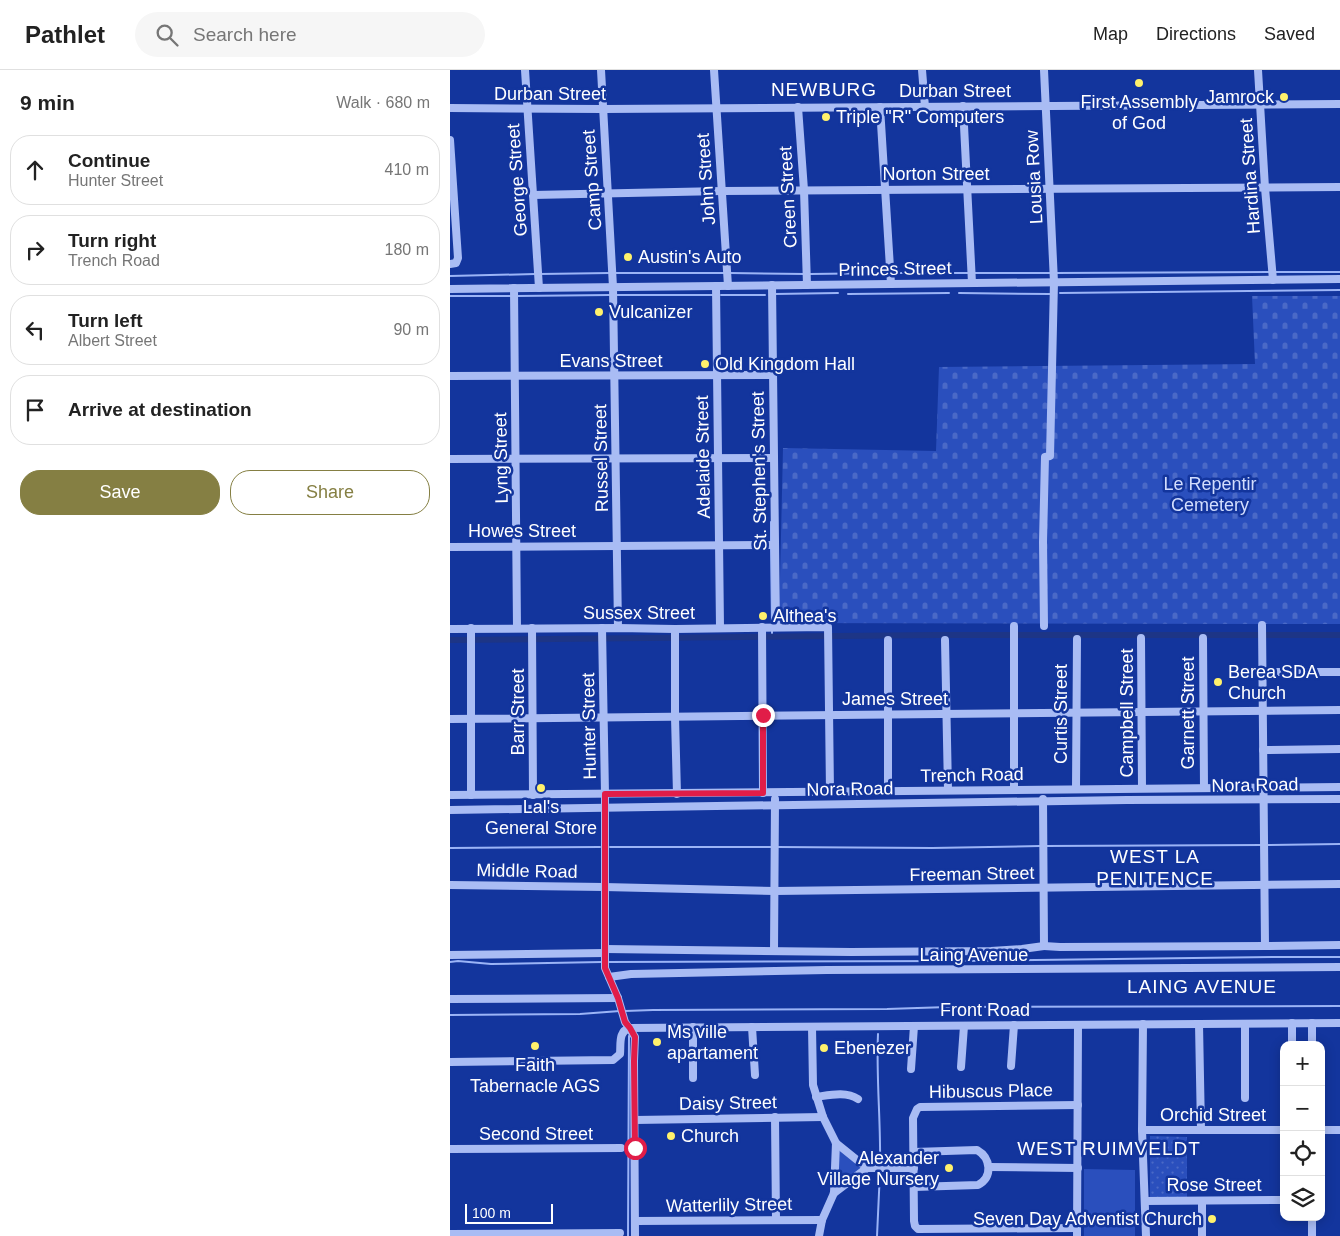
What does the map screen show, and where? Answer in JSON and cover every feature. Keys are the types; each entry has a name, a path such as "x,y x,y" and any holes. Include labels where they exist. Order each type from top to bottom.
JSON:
{"street":[{"name":"George Street","path":"525,70 539,288"},
{"name":"Camp Street","path":"601,70 613,287"},
{"name":"John Street","path":"714,70 728,286"},
{"path":"922,70 925,107"},
{"name":"Lousia Row","path":"1044,70 1054,268 1050,456 1045,457 1044,626"},
{"name":"Hardina Street","path":"1258,70 1273,280"},
{"name":"Durban Street","path":"450,108 602,109 1340,104"},
{"path":"963,106 972,280"},
{"name":"Creen Street","path":"798,107 804,190 807,282"},
{"path":"880,107 891,281"},
{"path":"450,140 458,258 453,263"},
{"name":"Norton Street","path":"533,195 804,190 1340,187"},
{"name":"Princes Street","path":"450,289 728,286 807,282 972,280 1340,279"},
{"name":"St. Stephen's Street","path":"772,285 776,627"},
{"name":"Adelaide Street","path":"716,286 720,627"},
{"name":"Russel Street","path":"613,287 618,628"},
{"name":"Lyng Street","path":"514,288 517,628"},
{"name":"Evans Street","path":"450,376 773,375"},
{"path":"450,460 774,458"},
{"name":"Howes Street","path":"450,547 775,545"},
{"path":"1014,626 1014,790"},
{"path":"1262,626 1265,946"},
{"path":"762,627 763,793"},
{"name":"Sussex Street","path":"450,629 471,631 517,628 532,631 602,631 618,628 828,627 829,715"},
{"path":"675,628 677,794"},
{"path":"471,631 471,795"},
{"name":"Barr Street","path":"532,631 533,795"},
{"name":"Hunter Street","path":"602,631 605,957 609,977 620,1002 624,1019 635,1037 635,1236"},
{"name":"Campbell Street","path":"1141,638 1142,788"},
{"name":"Garnett Street","path":"1203,638 1204,787"},
{"name":"Curtis Street","path":"1076,789 1077,639"},
{"path":"888,640 888,791"},
{"path":"945,640 948,790"},
{"path":"1263,672 1340,672"},
{"name":"James Street","path":"450,719 1340,710"},
{"path":"829,715 830,792"},
{"path":"1263,750 1340,749"},
{"name":"Trench Road","path":"450,795 1340,787"},
{"path":"1043,789 1044,946"},
{"path":"774,951 776,891 775,792"},
{"name":"Nora Road","path":"450,810 1340,799"},
{"name":"Freeman Street","path":"604,887 776,891 1340,884"},
{"name":"Middle Road","path":"450,885 604,887"},
{"path":"450,954 605,957 774,951 991,951 1044,946 1340,945"},
{"name":"Laing Avenue","path":"609,977 631,974 783,971 1340,967"},
{"path":"450,999 620,1002"},
{"path":"1292,1023 1292,1041"},
{"path":"1312,1023 1312,1041"},
{"name":"Front Road","path":"630,1028 1340,1023"},
{"path":"1143,1024 1142,1130 1146,1236"},
{"path":"1199,1024 1201,1130"},
{"path":"1245,1024 1245,1098"},
{"path":"1012,1066 1014,1025"},
{"path":"1077,1232 1078,1025"},
{"path":"812,1026 813,1085 823,1116 836,1143 867,1168"},
{"path":"911,1069 914,1026"},
{"path":"961,1067 964,1026"},
{"path":"693,1027 694,1078"},
{"path":"752,1027 754,1075"},
{"path":"450,1062 613,1060 620,1054 622,1033 625,1029 630,1028"},
{"path":"816,1097 845,1094 858,1099"},
{"name":"Hibuscus Place","path":"1077,1232 922,1232 914,1221 913,1118 920,1107 1078,1105"},
{"name":"Daisy Street","path":"635,1120 823,1116"},
{"path":"775,1117 776,1220"},
{"name":"Orchid Street","path":"1142,1130 1280,1130"},
{"path":"1325,1130 1340,1130"},
{"path":"819,1236 822,1220 834,1193 836,1143"},
{"name":"Second Street","path":"450,1149 621,1148"},
{"path":"914,1152 977,1150 986,1158 988,1167 987,1177 984,1182 978,1185 914,1187"},
{"path":"988,1167 1078,1168"},
{"path":"834,1193 867,1168 914,1168"},
{"name":"Rose Street","path":"1145,1201 1280,1200"},
{"path":"1202,1201 1202,1236"},
{"name":"Watterlily Street","path":"636,1221 822,1220"},
{"path":"1312,1221 1312,1236"},
{"path":"450,1234 620,1232"}],"green space":[{"name":"Le Repentir Cemetery","path":"1252,296 1340,296 1340,624 779,623 783,448 936,451 939,367 1255,364"},
{"path":"1150,1136 1187,1137 1187,1197 1150,1198"},
{"path":"838,1148 863,1168 836,1189"},
{"path":"1084,1169 1135,1170 1135,1236 1084,1236"}],"waterway":[{"path":"1055,273 1270,272"},
{"path":"1275,272 1340,272"},
{"path":"540,274 610,273"},
{"path":"615,273 725,273"},
{"path":"730,273 805,274"},
{"path":"810,274 888,273"},
{"path":"892,273 970,273"},
{"path":"975,273 1050,273"},
{"path":"450,276 535,274"},
{"path":"1060,293 1340,290"},
{"path":"775,294 838,293"},
{"path":"848,294 949,293"},
{"path":"959,293 1050,294"},
{"path":"517,296 610,295"},
{"path":"617,295 714,295"},
{"path":"721,295 765,295"},
{"path":"450,296 511,296"},
{"path":"771,522 771,542"},
{"path":"771,547 772,624"},
{"path":"772,629 772,637"},
{"path":"450,640 936,635 1340,635"},
{"path":"1267,845 1340,844"},
{"path":"1045,846 1263,845"},
{"path":"777,847 932,848 1040,846"},
{"path":"450,848 600,847"},
{"path":"610,847 773,847"},
{"path":"607,962 1340,957"},
{"path":"450,962 491,964 602,962"},
{"path":"625,1011 948,1007 1340,1006"},
{"path":"450,1015 580,1014 620,1011"},
{"path":"878,1034 880,1166"},
{"path":"628,1236 629,1036"},
{"path":"877,1236 880,1171"}],"place":[{"name":"First Assembly of God","path":"1139,83"},
{"name":"Jamrock","path":"1284,97"},
{"name":"Triple \"R\" Computers","path":"826,117"},
{"name":"Austin's Auto","path":"628,257"},
{"name":"Vulcanizer","path":"599,312"},
{"name":"Old Kingdom Hall","path":"705,364"},
{"name":"Althea's","path":"763,616"},
{"name":"Berea SDA Church","path":"1218,682"},
{"name":"Lal's General Store","path":"541,788"},
{"name":"Ms ville apartament","path":"657,1042"},
{"name":"Faith Tabernacle AGS","path":"535,1046"},
{"name":"Ebenezer","path":"824,1048"},
{"name":"Church","path":"671,1136"},
{"name":"Alexander Village Nursery","path":"949,1168"},
{"name":"Seven Day Adventist Church","path":"1212,1219"}],"district":[{"name":"NEWBURG","path":"824,89"},
{"name":"WEST LA PENITENCE","path":"1155,867"},
{"name":"LAING AVENUE","path":"1202,986"},
{"name":"WEST RUIMVELDT","path":"1109,1148"}],"route":[{"path":"635,1148 635,1037 625,1022 621,1006 605,968 605,794 763,793 763,715"}]}
